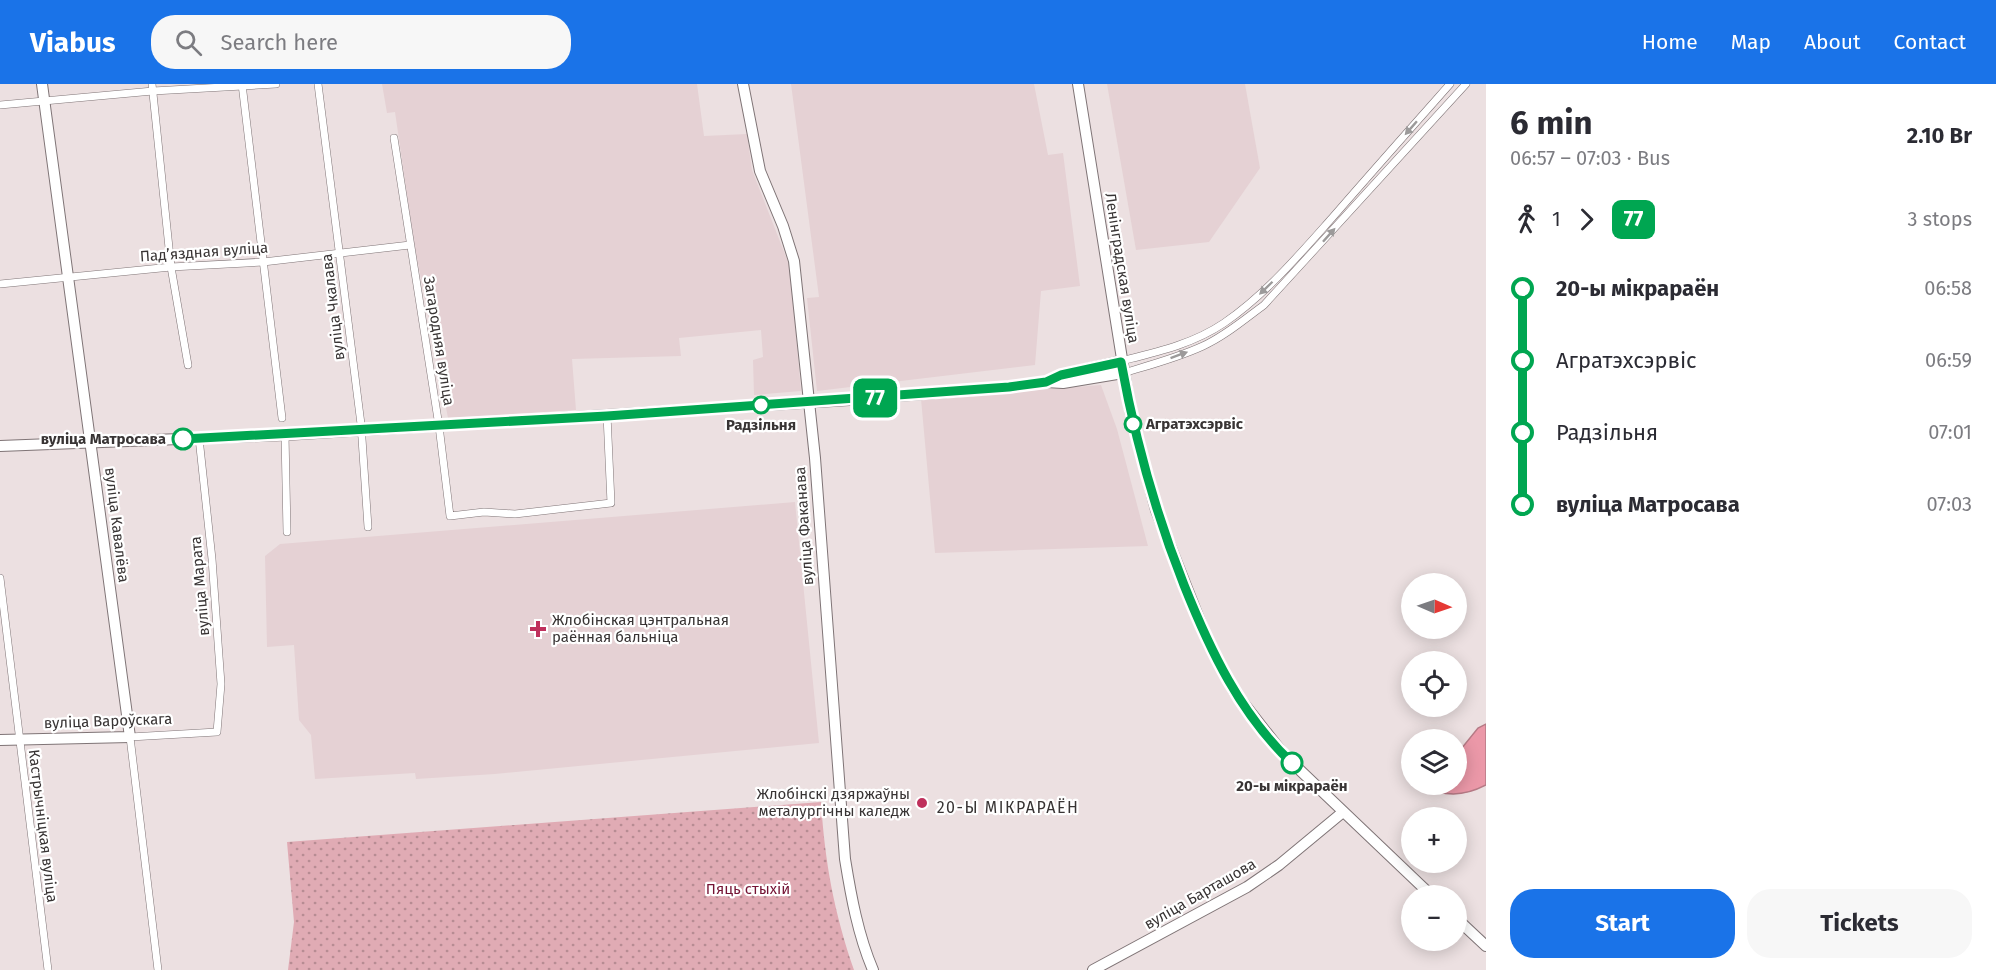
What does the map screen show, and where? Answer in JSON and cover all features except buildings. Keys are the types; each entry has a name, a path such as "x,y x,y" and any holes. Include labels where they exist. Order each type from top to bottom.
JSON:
{"main road":[{"name":"вуліца Кавалёва","path":"42,84 130,737"},
{"name":"вуліца Факанава","path":"743,84 760,171 783,226 794,261 809,402 844,859 852,898 873,970"},
{"name":"Ленінградская вуліца","path":"1078,84 1122,367 1142,462 1156,510 1194,609 1213,653 1234,692 1257,723 1284,755 1420,885"},
{"path":"0,446 362,431 809,402 999,388 1046,382 1061,375 1122,367"},
{"name":"вуліца Вароўскага","path":"0,740 130,737"},
{"name":"вуліца Барташова","path":"1093,970 1247,887 1279,865 1343,812"},
{"path":"1467,928 1486,946"}],"street":[{"path":"0,105 152,88 276,84"},
{"name":"вуліца Чкалава","path":"318,84 362,431 369,527"},
{"path":"1122,367 1200,336 1223,324 1256,298 1323,228 1450,84"},
{"path":"1122,367 1154,364 1204,346 1264,305 1466,84"},
{"path":"242,85 282,418"},
{"path":"152,88 171,267 188,365"},
{"name":"Загародняя вуліца","path":"394,138 439,426 450,516 484,512 515,514 611,503 607,416"},
{"name":"Падʼяздная вуліца","path":"0,284 171,267 263,262 410,245"},
{"path":"285,435 287,532"},
{"name":"вуліца Марата","path":"199,438 212,559 221,684 217,732"},
{"name":"Кастрычніцкая вуліца","path":"0,578 48,970"},
{"name":"вуліца Вароўскага","path":"130,737 217,732"},
{"name":"вуліца Кавалёва","path":"130,737 158,970"}],"shaded area":[{"path":"382,84 697,84 704,136 747,134 752,170 790,267 801,391 754,395 753,360 763,357 761,330 679,338 681,356 572,359 576,410 448,418 414,243 395,112 387,113"},
{"path":"791,84 1034,84 1048,155 1063,153 1080,286 1041,291 1035,365 817,391 807,298 819,297"},
{"path":"1107,84 1245,84 1260,168 1209,242 1136,250"},
{"path":"1101,385 1117,429 1148,546 935,553 921,399"},
{"name":"Жлобінская цэнтральная раённая бальніца","path":"795,502 819,743 495,774 416,779 415,773 315,779 311,735 299,720 294,645 267,647 265,556 280,544"},
{"path":"1486,724 1486,785 1467,792 1467,742 1478,728"}],"green space":[{"name":"Пяць стыхій","path":"821,802 832,887 841,928 854,970 288,970 294,922 287,842"}],"bus line":[{"name":"77","path":"183,439 607,416 1009,387 1046,382 1061,375 1121,362 1142,462 1156,510 1201,627 1234,692 1292,763"}],"place":[{"name":"Радзільня","path":"761,405"},
{"name":"Агратэхсэрвіс","path":"1133,424"},
{"name":"вуліца Матросава","path":"183,439"},
{"name":"Жлобінская цэнтральная раённая бальніца","path":"538,629"},
{"name":"20-ы мікрараён","path":"1292,763"},
{"name":"Жлобінскі дзяржаўны металургічны каледж","path":"922,803"}],"district":[{"name":"20-Ы МІКРАРАЁН","path":"1008,807"}]}
